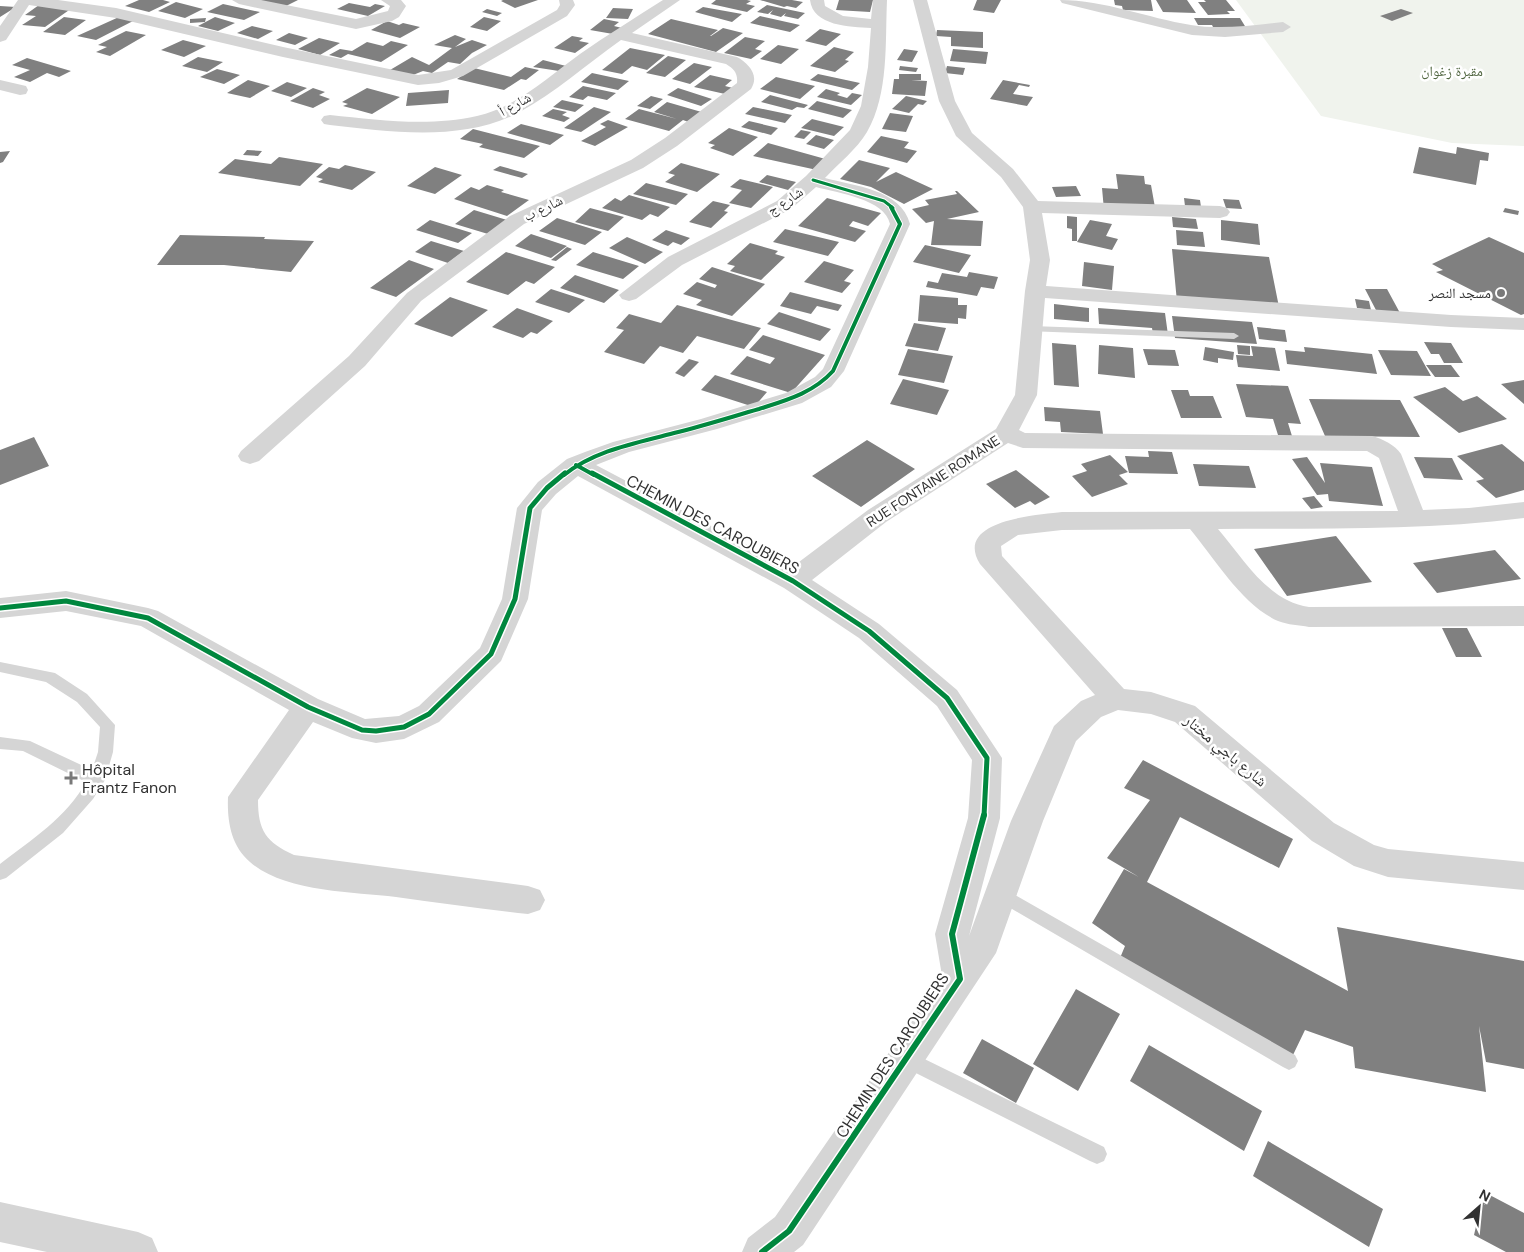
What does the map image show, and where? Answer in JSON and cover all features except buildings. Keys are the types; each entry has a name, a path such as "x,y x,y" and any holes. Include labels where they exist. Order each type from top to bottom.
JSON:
{"street":[{"path":"0,37 27,0 116,13 302,56 418,80 439,78 457,72 562,13 568,5 566,0"},
{"path":"240,0 356,24 378,21 394,14 398,6 396,2 388,0"},
{"name":"شارع أ","path":"330,120 382,126 450,126 501,114 548,86 618,35 673,0"},
{"path":"817,0 817,8 821,12 835,18 879,24"},
{"name":"شارع ج","path":"629,295 675,261 784,205 813,180 858,132 870,106 880,0"},
{"name":"RUE FONTAINE ROMANE","path":"793,581 877,516 1005,434 1026,395 1031,329 1040,260 1032,207 1007,173 965,136 947,101 920,0"},
{"path":"1066,0 1192,30 1225,32 1283,27"},
{"name":"شارع ب","path":"250,456 357,361 414,297 517,220 637,164 671,142 745,85 745,71 732,60 618,35"},
{"path":"0,85 20,90"},
{"path":"0,608 66,601 148,618 308,707 350,726 376,732 404,727 430,714 491,654 515,599 523,541 530,508 547,488 576,465 621,447 709,424 794,398 817,387 832,372 900,224 899,216 884,201 813,180"},
{"path":"1032,207 1220,212"},
{"path":"1035,291 1451,321 1524,324"},
{"path":"1005,434 1023,440 1372,444 1390,454 1414,519"},
{"name":"CHEMIN DES CAROUBIERS","path":"576,465 793,581 869,631 947,698 987,758 984,818 952,934 960,979 789,1231 762,1252"},
{"path":"1116,699 989,558 988,545 1002,531 1062,521 1414,519 1469,517 1524,510"},
{"path":"1197,520 1262,599 1288,614 1309,617 1524,616"},
{"name":"شارع باجي مختار","path":"960,979 984,942 1027,821 1064,734 1091,709 1116,699 1151,703 1185,714 1323,832 1365,856 1388,863 1524,876"},
{"path":"308,707 243,797 242,814 244,830 265,857 281,866 300,871 528,900"},
{"path":"0,1222 138,1252"}],"lane":[{"path":"1031,329 1234,336"},
{"path":"0,667 50,677 82,698 108,725 107,749 97,780 83,802 60,828 0,873"},
{"path":"0,743 25,745 97,780"},
{"path":"1001,894 1289,1061"},
{"path":"906,1059 1097,1154"}],"green space":[{"name":"مقبرة زغوان","path":"1236,0 1524,0 1524,146 1452,143 1321,116"}],"cycle path":[{"path":"0,608 66,601 148,618 308,707 362,730 376,731 404,727 429,714 491,654 515,599 523,541 530,508 547,488 576,465 594,457 621,447 709,424 794,398 810,391 823,382 833,371 900,224 895,211 884,201 813,180"},
{"path":"576,465 793,581 869,631 947,698 987,758 984,818 952,934 960,979 789,1231 762,1252"}],"place":[{"name":"مسجد النصر","path":"1501,293"},
{"name":"Hôpital Frantz Fanon","path":"71,778"}]}
